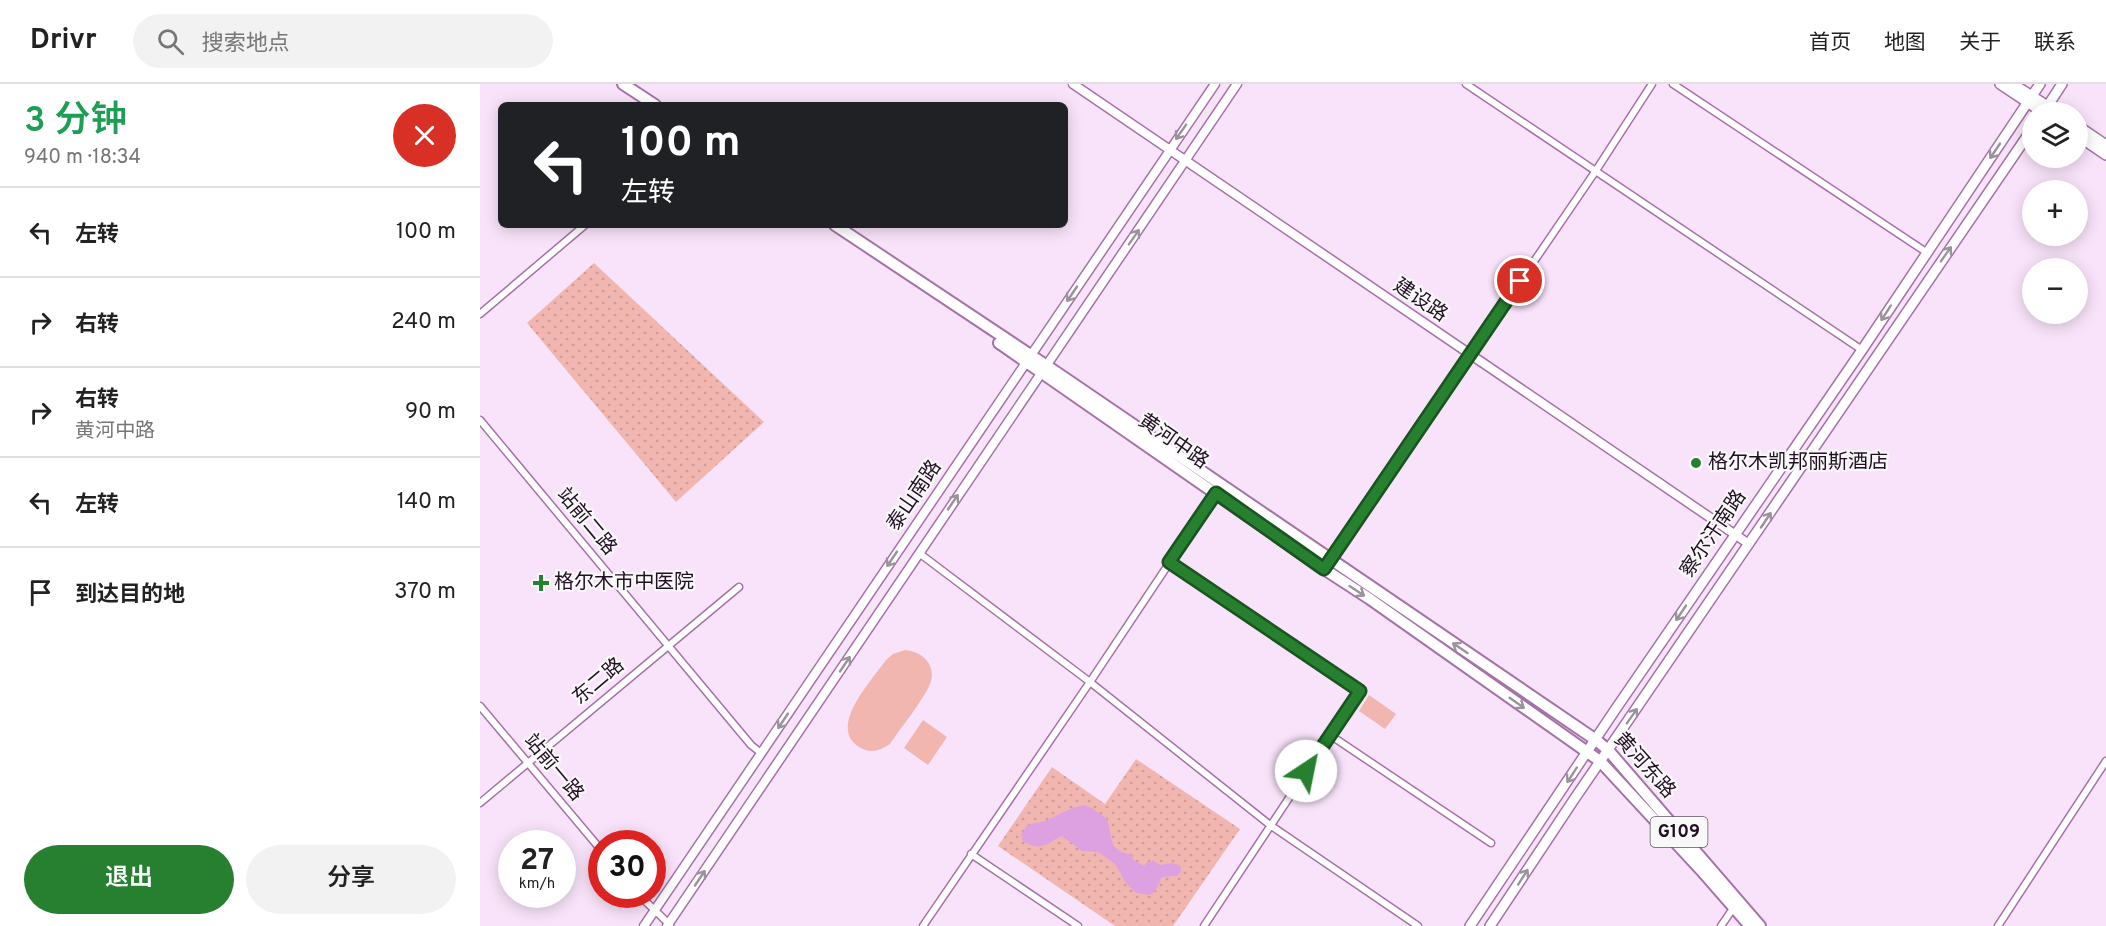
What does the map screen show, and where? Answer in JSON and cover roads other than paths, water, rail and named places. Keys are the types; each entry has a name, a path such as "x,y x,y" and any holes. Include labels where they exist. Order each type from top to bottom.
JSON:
{"highway":[{"path":"616,84 643,102"},
{"path":"623,84 650,102"},
{"name":"黄河中路","path":"830,228 1331,560 1596,740"},
{"name":"黄河中路","path":"839,228 1028,359"},
{"name":"黄河中路","path":"1043,369 1587,752"},
{"name":"黄河东路","path":"1596,740 1608,750 1760,926"},
{"name":"黄河东路","path":"1587,752 1600,761 1750,926"}],"main road":[{"path":"2000,84 2033,102"},
{"path":"2013,84 2030,100"},
{"name":"察尔汗南路","path":"1470,926 2040,84"},
{"path":"2050,102 2062,84"},
{"path":"2088,133 2106,145"},
{"path":"2088,143 2106,155"},
{"name":"察尔汗南路","path":"1490,926 1600,761 2022,144"}],"street":[{"name":"建设路","path":"1073,84 1749,544"},
{"name":"泰山南路","path":"644,926 1215,84"},
{"name":"泰山南路","path":"669,925 1237,84"},
{"path":"1467,84 1862,350"},
{"path":"1324,569 1596,172 1652,84"},
{"path":"1672,84 1926,252"},
{"path":"480,314 581,228"},
{"name":"站前二路","path":"480,420 751,744 761,753"},
{"path":"923,926 1216,493"},
{"path":"919,553 1090,682 1270,825 1418,926"},
{"path":"1169,562 1360,691 1204,926"},
{"name":"东二路","path":"480,803 739,587"},
{"name":"站前一路","path":"480,706 588,835"},
{"path":"1330,735 1491,843"},
{"path":"1998,926 2106,761"},
{"path":"1561,792 1573,801"},
{"path":"971,854 1078,926"},
{"path":"1721,926 1734,907"},
{"path":"651,908 669,925"}],"place":[{"name":"格尔木凯邦丽斯酒店","path":"1696,463"},
{"name":"格尔木市中医院","path":"541,583"}]}
